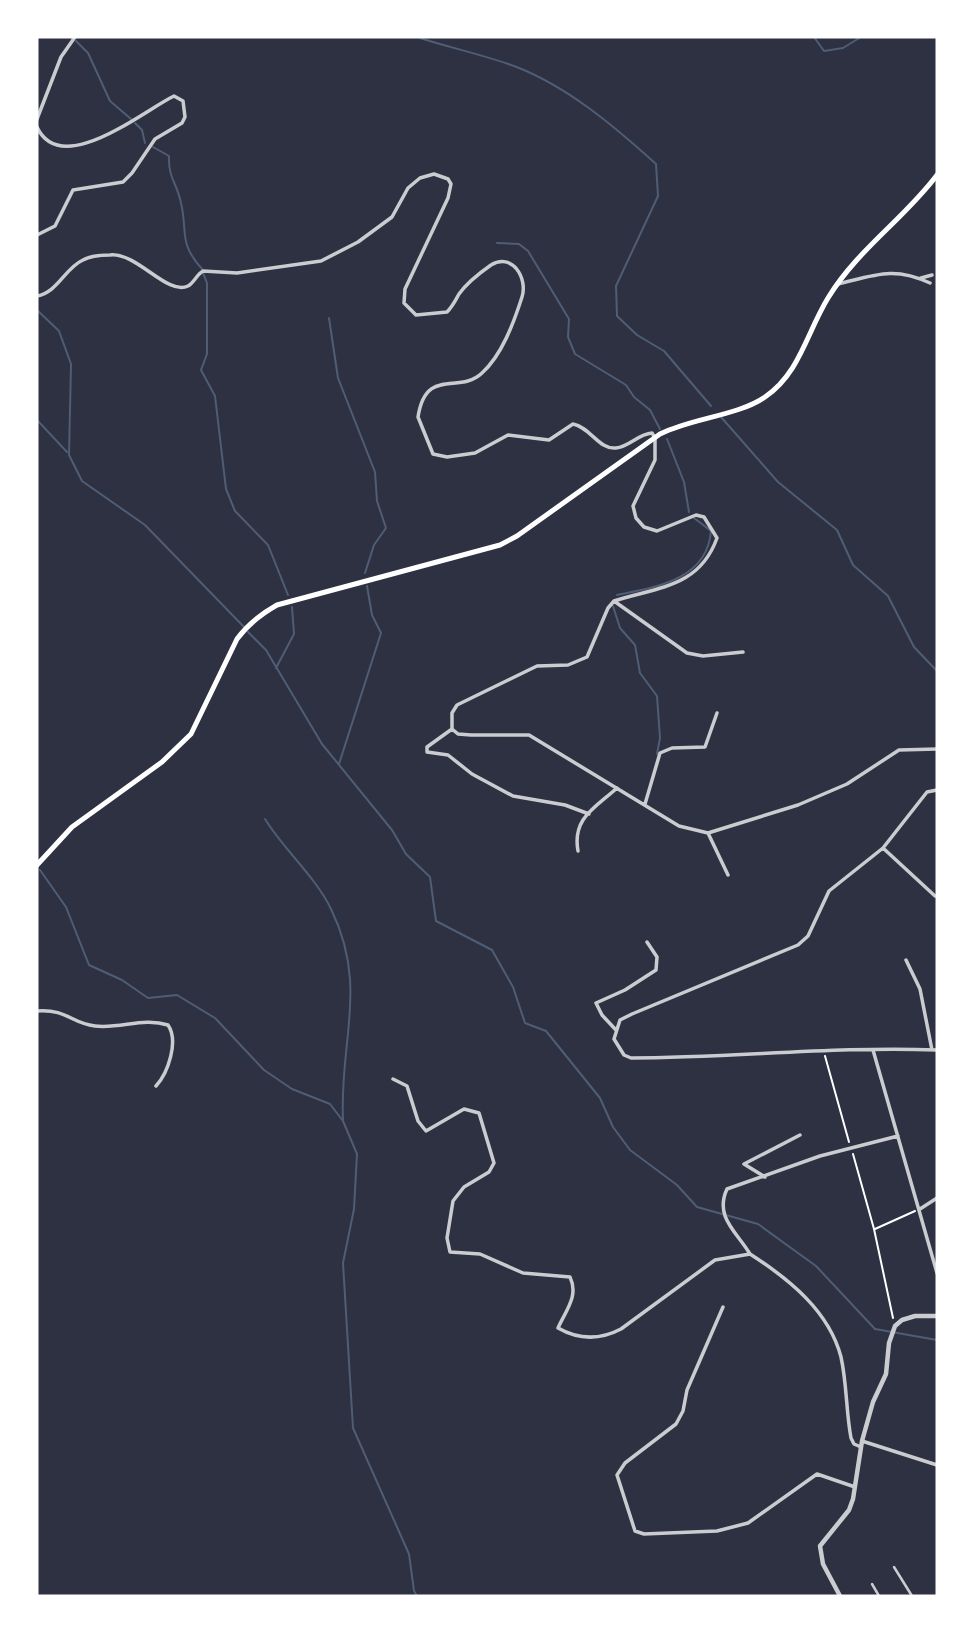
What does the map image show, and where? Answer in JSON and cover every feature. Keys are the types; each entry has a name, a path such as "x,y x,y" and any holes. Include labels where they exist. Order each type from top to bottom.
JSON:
{"main road":[{"path":"37,865 72,827 162,762 191,734 242,632 277,605 500,545 677,426 745,406 769,394 799,359 837,285 863,250 913,203 937,175"}],"street":[{"path":"37,119 61,57 75,37"},
{"path":"37,127 47,139 62,147 71,147 98,139 174,96 183,100 185,112 182,123 155,139 132,173 122,182 73,190 55,226 37,235"},
{"path":"37,296 63,280 82,260 112,254 135,260 166,283 184,286 203,271 227,274 312,264 358,242 385,223 392,217 408,188 420,178 434,174 448,179 451,190 405,289 404,303 409,310 421,316 447,312 462,290 493,264 501,261 514,265 521,274 525,289 509,332 485,370 472,379 443,382 425,394 418,416 433,453 447,457 475,453 509,435 550,440 573,424 588,429 608,447 618,448 647,433 656,438 655,460 633,506 636,518 644,527 657,531 696,515 704,517 717,538 708,556 679,583 614,601 608,608 587,657 568,665 537,666 457,705 452,713 452,729"},
{"path":"837,285 882,274 909,273 930,283"},
{"path":"920,278 932,275"},
{"path":"614,601 687,653 703,656 743,652"},
{"path":"645,804 660,753 672,748 706,746 717,713"},
{"path":"452,729 471,735 529,735 680,826 708,833 798,805 847,785 899,750 937,749"},
{"path":"452,729 427,747 427,752 443,752 472,774 513,796 565,805 589,814"},
{"path":"578,851 577,828 617,788"},
{"path":"906,960 920,989 935,1050 823,1049 732,1057 670,1055 631,1058 617,1047 616,1030 620,1020 798,945 808,936 829,891 883,848 917,803 928,792 937,790"},
{"path":"708,833 728,875"},
{"path":"883,848 935,896"},
{"path":"616,1030 602,1015 596,1002 625,990 654,972 657,957 647,942"},
{"path":"37,1011 55,1009 93,1026 144,1021 168,1026 172,1035 168,1069 156,1086"},
{"path":"873,1050 937,1273"},
{"path":"393,1079 407,1086 418,1121 426,1131 464,1109 479,1113 494,1163 489,1172 464,1187 453,1201 447,1249 454,1254 481,1254 523,1273 570,1277 574,1285 573,1299 558,1328 582,1337 610,1335 715,1260 750,1254"},
{"path":"766,1178 744,1164 800,1135"},
{"path":"898,1136 852,1150 820,1156 766,1178 733,1187 725,1193 724,1220 738,1233 750,1254 779,1272 805,1296 834,1334 841,1359 854,1444 937,1465"},
{"path":"920,1209 937,1198"},
{"path":"723,1307 687,1390 676,1424 625,1463 617,1475 635,1531 644,1534 717,1531 748,1523 817,1474 855,1487"},
{"path":"837,1595 819,1554 822,1540 849,1510 862,1444 873,1402 886,1374 895,1326 902,1320 915,1316 937,1316"},
{"path":"894,1567 913,1596"},
{"path":"873,1584 879,1596"}],"path":[{"path":"823,1049 874,1229 895,1326"},
{"path":"874,1229 920,1209"}],"waterway":[{"path":"814,37 824,51 843,48 861,37"},
{"path":"420,38 491,58 553,84 607,122 656,164 658,196 616,286 617,316 637,335 664,351 711,406"},
{"path":"76,41 88,53 110,101 131,119"},
{"path":"135,123 142,130 145,143"},
{"path":"153,147 169,156 170,170 181,203 187,244 194,260 202,269"},
{"path":"497,243 519,244 528,251 569,319 568,337 575,354 626,385 634,397 650,410 660,429"},
{"path":"203,273 207,283 207,354 201,370 215,396 226,489 235,511 268,545 288,595"},
{"path":"37,310 59,331 71,364 69,455 82,481 145,525 244,627"},
{"path":"329,318 338,378 375,472 377,501 386,528 374,545 365,573"},
{"path":"721,417 778,482 837,530 853,565 888,596 914,647 937,671"},
{"path":"37,420 67,452"},
{"path":"667,439 684,482 689,512"},
{"path":"617,595 648,589 690,571 700,561 711,531 694,518"},
{"path":"339,764 381,633 372,615 367,586"},
{"path":"613,606 620,628 635,645 640,673 657,696 660,738 657,754"},
{"path":"276,668 294,634 292,607"},
{"path":"247,631 266,650 322,744 392,830 406,854 430,877 436,921 492,950 513,987 525,1023 546,1031 600,1098 613,1127 630,1150 677,1185 697,1207 758,1224 816,1266 875,1329 937,1340"},
{"path":"265,819 324,897 342,937 350,989 343,1120"},
{"path":"40,870 66,907 89,965 122,980 148,998 177,995 215,1018 264,1070 292,1089 330,1104 343,1121 357,1154 354,1209 343,1263 353,1428 409,1554 417,1596"}]}
